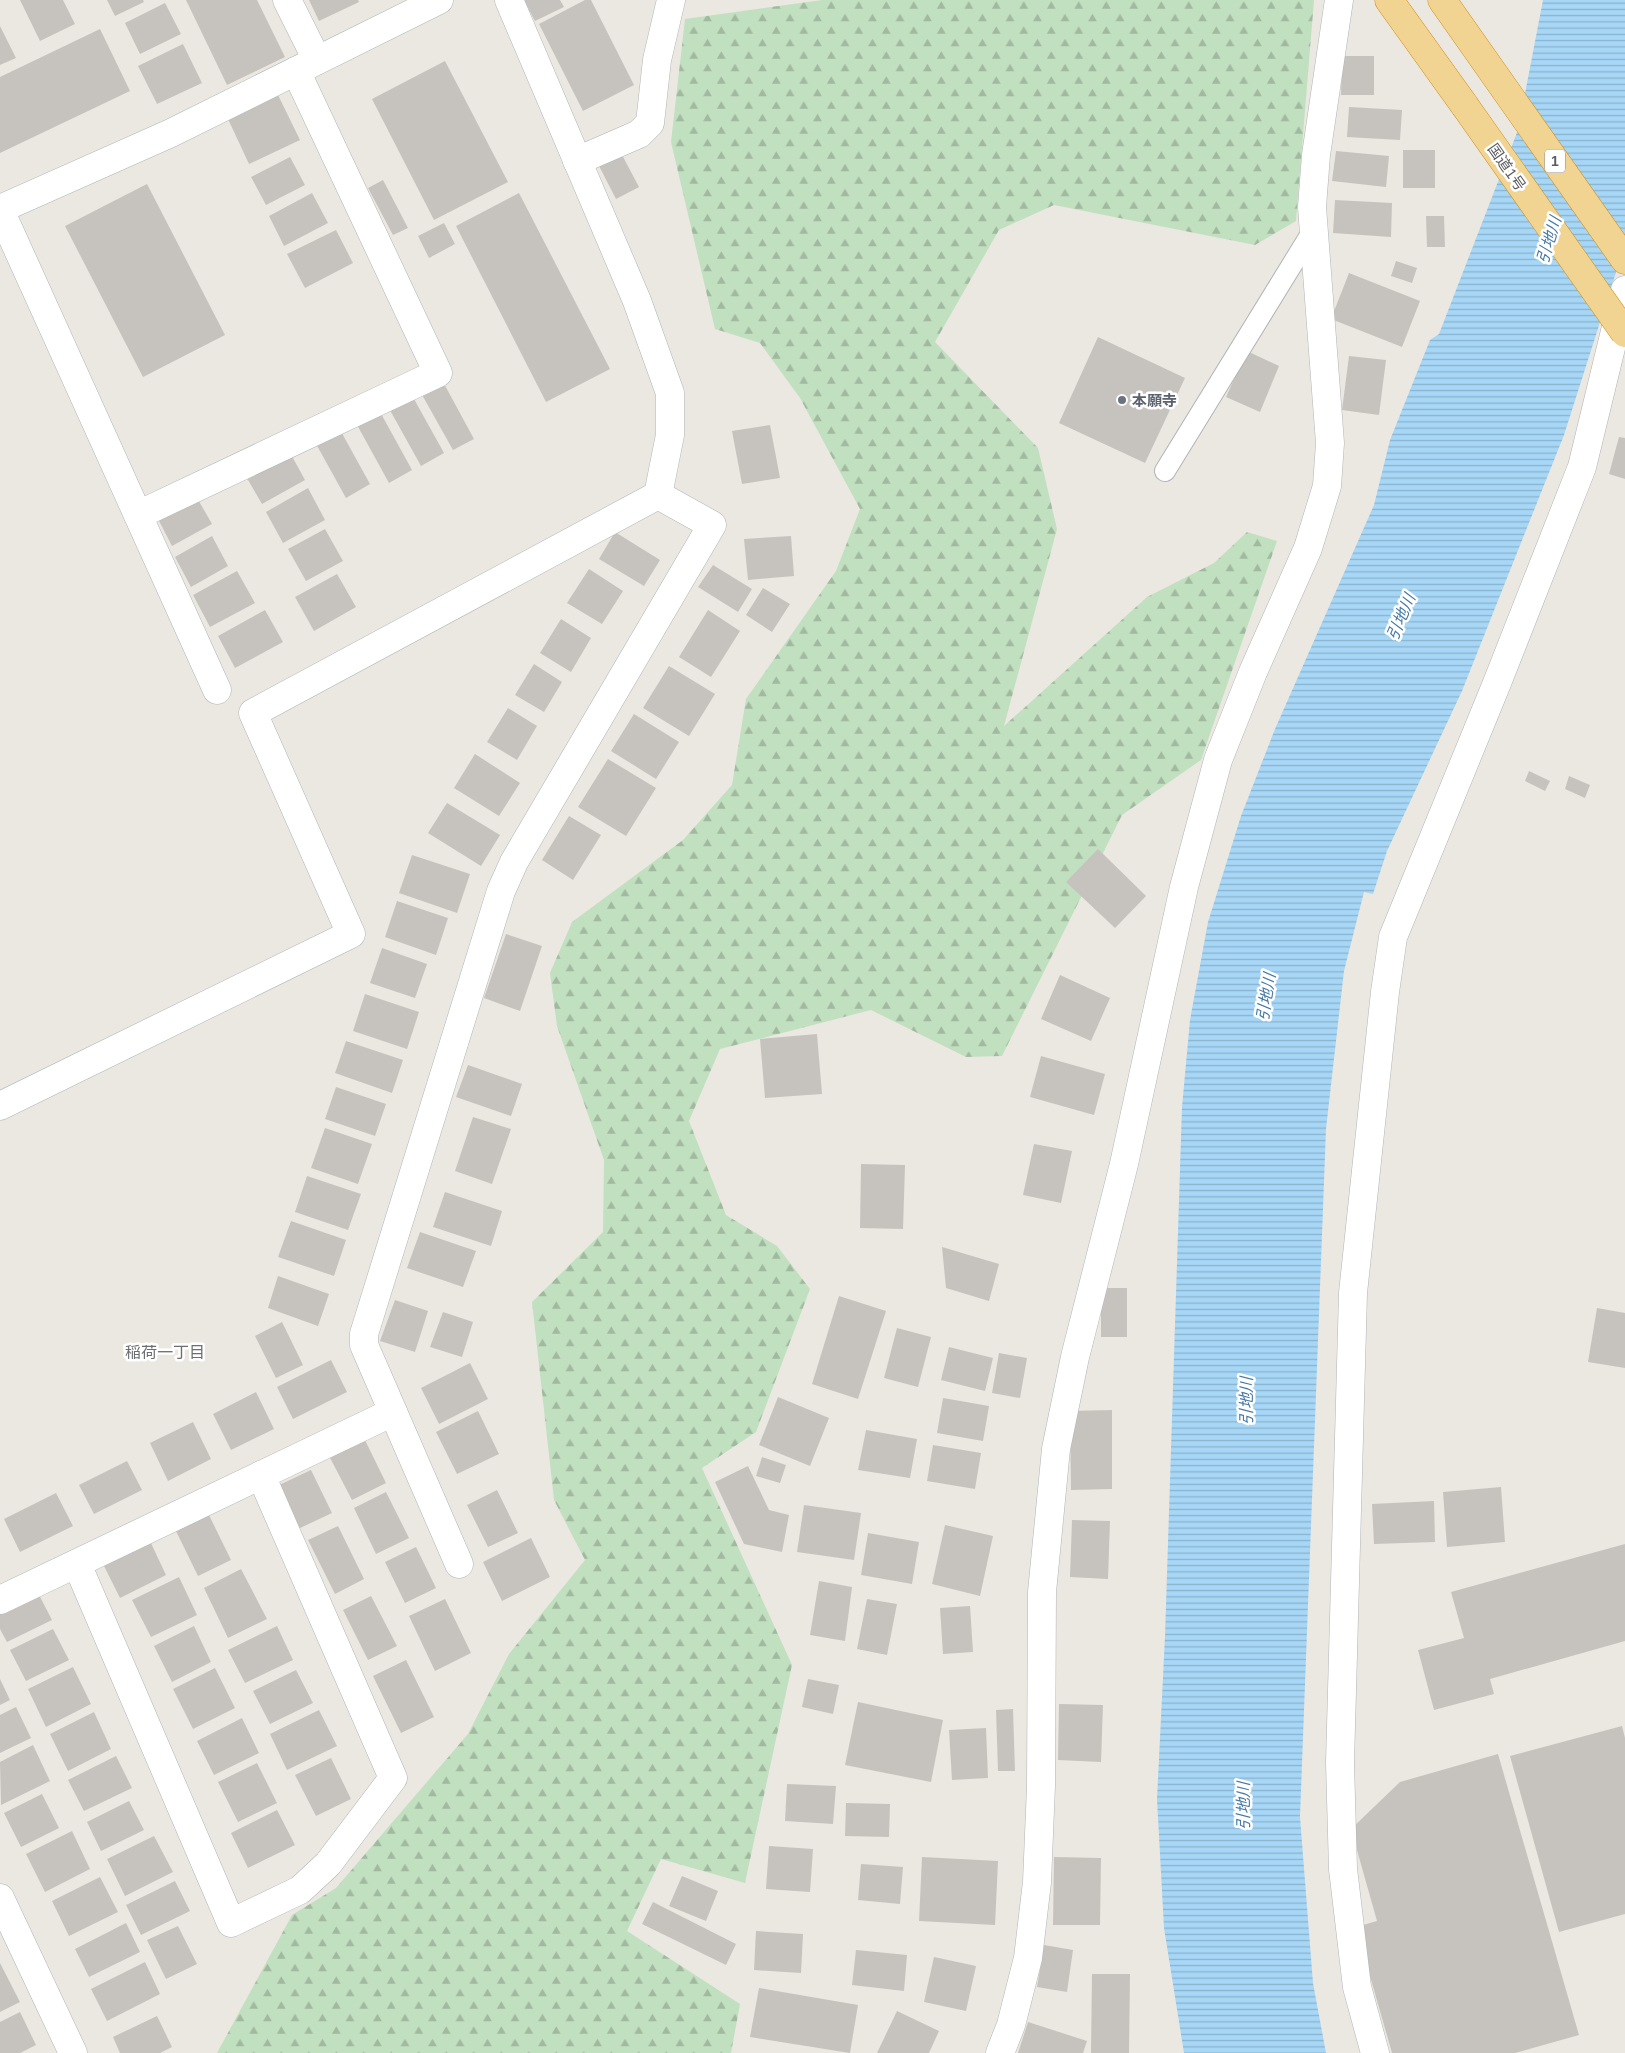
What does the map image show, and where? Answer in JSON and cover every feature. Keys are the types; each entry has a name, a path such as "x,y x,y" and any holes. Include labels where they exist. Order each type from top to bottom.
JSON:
{"highway":[{"name":"国道1号","path":"1389,0 1625,333"},
{"name":"1","path":"1442,0 1625,260"}],"street":[{"path":"138,514 438,373 306,66 287,0"},
{"path":"217,690 0,209 171,133 438,0"},
{"path":"509,0 637,301 670,394 670,435 658,495"},
{"path":"577,161 639,134 650,123 657,60 671,0"},
{"path":"1000,2053 1011,2026 1028,1958 1037,1882 1041,1786 1042,1592 1056,1449 1075,1357 1124,1164 1184,887 1218,760 1253,672 1308,548 1327,486 1330,443 1312,208 1316,155 1339,0"},
{"path":"1374,2053 1357,1987 1344,1869 1340,1763 1352,1293 1385,992 1393,937 1498,682 1582,467 1625,290"},
{"path":"0,1106 351,934 253,713 658,495"},
{"path":"459,1564 364,1345 364,1334 501,891 514,862 712,525 658,495"},
{"path":"0,1600 393,1412"},
{"path":"77,1564 231,1923 300,1890 328,1864 393,1778 262,1475"},
{"path":"0,1898 73,2053"}],"lane":[{"path":"1165,471 1314,229"}],"green space":[{"path":"822,0 1314,0 1296,221 1255,245 1054,205 999,230 935,342 1038,448 1057,529 1004,726 1147,597 1214,563 1247,532 1277,541 1201,760 1122,815 1002,1056 966,1057 871,1010 720,1049 689,1121 726,1215 777,1246 810,1289 756,1432 702,1468 792,1665 745,1883 661,1859 627,1931 740,2004 731,2053 217,2053 292,1915 336,1888 468,1734 509,1654 585,1560 554,1500 532,1302 603,1232 604,1160 557,1026 550,973 572,922 683,840 732,785 746,699 836,571 860,509 800,398 760,343 715,329 671,142 685,19"}],"water":[{"name":"引地川","path":"1543,0 1625,0 1625,244 1564,435 1462,691 1387,851 1373,894 1364,892 1344,971 1326,1129 1300,1817 1313,1983 1326,2053 1184,2053 1164,1928 1157,1799 1165,1636 1182,1107 1190,1020 1208,922 1241,816 1275,729 1374,505 1390,440 1430,340 1439,334 1518,130"}],"building":[{"path":"20,0 63,0 75,24 40,41"},
{"path":"107,0 143,0 144,2 115,16"},
{"path":"186,0 257,0 285,57 227,85"},
{"path":"309,0 358,0 359,2 319,21"},
{"path":"524,0 560,0 564,7 535,21"},
{"path":"585,0 591,0 634,85 583,111 539,24"},
{"path":"165,3 181,34 140,54 125,23"},
{"path":"0,26 16,58 0,65"},
{"path":"100,29 130,91 0,153 0,77"},
{"path":"183,44 202,83 157,104 138,66"},
{"path":"1342,56 1374,56 1374,95 1341,95"},
{"path":"445,61 508,182 434,220 372,99"},
{"path":"278,95 300,140 249,164 228,119"},
{"path":"1349,107 1402,110 1400,140 1347,137"},
{"path":"1403,150 1435,150 1435,188 1403,188"},
{"path":"1336,151 1389,156 1386,187 1332,181"},
{"path":"621,153 639,187 616,199 598,164"},
{"path":"290,157 305,185 266,205 251,177"},
{"path":"383,180 408,228 393,235 368,188"},
{"path":"147,184 225,335 143,377 65,226"},
{"path":"312,193 328,223 284,246 269,216"},
{"path":"519,193 610,369 546,402 456,226"},
{"path":"1335,200 1392,203 1391,237 1333,233"},
{"path":"1426,216 1444,216 1445,247 1427,247"},
{"path":"444,223 455,244 429,258 418,236"},
{"path":"336,230 353,263 305,288 287,254"},
{"path":"1396,261 1417,268 1412,283 1391,276"},
{"path":"1349,273 1420,301 1402,347 1331,319"},
{"name":"本願寺","path":"1098,337 1185,378 1145,463 1059,423"},
{"path":"1247,351 1279,366 1260,412 1226,397"},
{"path":"1349,356 1386,360 1379,415 1342,410"},
{"path":"442,380 474,439 453,450 421,393"},
{"path":"409,390 444,453 421,466 386,403"},
{"path":"379,410 412,470 389,483 356,423"},
{"path":"770,425 780,478 742,484 732,431"},
{"path":"339,428 370,484 346,498 315,442"},
{"path":"1619,437 1625,438 1625,479 1609,474"},
{"path":"288,449 305,480 262,504 244,473"},
{"path":"308,488 325,520 283,543 266,512"},
{"path":"196,496 212,524 172,546 157,517"},
{"path":"325,529 343,561 306,581 288,549"},
{"path":"615,532 660,560 644,586 599,559"},
{"path":"212,536 228,566 191,587 175,557"},
{"path":"791,536 794,576 748,580 744,539"},
{"path":"713,565 752,589 738,612 698,587"},
{"path":"589,569 623,591 602,624 567,603"},
{"path":"237,571 255,603 210,627 193,595"},
{"path":"337,574 356,607 314,631 295,597"},
{"path":"763,588 790,604 772,632 746,615"},
{"path":"265,610 283,642 235,668 218,636"},
{"path":"708,610 740,631 711,677 679,657"},
{"path":"561,619 591,638 571,672 540,653"},
{"path":"534,664 562,682 544,712 515,695"},
{"path":"669,666 715,694 689,736 643,708"},
{"path":"508,708 537,726 517,760 487,742"},
{"path":"634,714 679,742 656,779 611,751"},
{"path":"475,754 520,783 499,816 454,788"},
{"path":"608,759 656,788 626,836 578,807"},
{"path":"1529,771 1550,781 1545,791 1525,781"},
{"path":"1569,776 1590,785 1585,798 1565,789"},
{"path":"447,803 500,835 481,866 428,833"},
{"path":"569,816 601,835 573,880 542,860"},
{"path":"1098,849 1146,896 1115,928 1066,882"},
{"path":"412,855 470,874 457,913 399,893"},
{"path":"397,901 448,918 436,955 385,937"},
{"path":"506,934 542,946 520,1011 484,998"},
{"path":"382,948 427,964 415,998 370,983"},
{"path":"1060,975 1110,998 1091,1041 1041,1019"},
{"path":"365,994 419,1012 407,1049 353,1031"},
{"path":"817,1034 822,1094 765,1098 760,1039"},
{"path":"346,1041 403,1060 392,1093 335,1073"},
{"path":"1041,1056 1105,1074 1094,1115 1030,1097"},
{"path":"468,1065 522,1084 511,1116 456,1097"},
{"path":"336,1087 386,1104 375,1136 325,1119"},
{"path":"473,1117 511,1129 492,1184 455,1171"},
{"path":"325,1128 372,1144 358,1184 311,1168"},
{"path":"1034,1144 1072,1151 1061,1203 1023,1195"},
{"path":"861,1164 905,1165 903,1229 860,1228"},
{"path":"307,1176 361,1194 348,1230 295,1212"},
{"path":"445,1192 502,1211 491,1246 433,1227"},
{"path":"291,1221 346,1240 334,1276 278,1257"},
{"path":"420,1232 476,1251 463,1287 407,1268"},
{"path":"942,1247 999,1264 989,1301 946,1288"},
{"path":"278,1276 329,1294 318,1326 268,1308"},
{"path":"1101,1288 1127,1288 1127,1337 1101,1337"},
{"path":"839,1296 886,1311 858,1399 812,1384"},
{"path":"395,1300 428,1311 415,1352 380,1341"},
{"path":"1597,1308 1625,1313 1625,1368 1588,1362"},
{"path":"443,1312 473,1322 462,1357 430,1347"},
{"path":"282,1322 303,1365 276,1378 255,1336"},
{"path":"897,1328 931,1337 918,1387 884,1378"},
{"path":"949,1347 993,1358 985,1391 941,1380"},
{"path":"999,1353 1027,1358 1020,1398 992,1393"},
{"path":"331,1360 347,1392 293,1419 277,1387"},
{"path":"470,1363 488,1399 439,1424 421,1388"},
{"path":"256,1392 274,1429 231,1450 213,1414"},
{"path":"778,1397 829,1418 810,1466 759,1445"},
{"path":"943,1398 989,1406 983,1441 937,1433"},
{"path":"1112,1410 1112,1489 1071,1490 1070,1411"},
{"path":"478,1411 499,1454 457,1474 436,1432"},
{"path":"193,1422 211,1459 168,1481 150,1443"},
{"path":"866,1430 917,1439 910,1478 858,1470"},
{"path":"362,1434 386,1483 352,1500 327,1452"},
{"path":"933,1445 981,1453 975,1489 927,1481"},
{"path":"762,1457 786,1465 780,1483 756,1476"},
{"path":"127,1461 142,1490 94,1514 79,1485"},
{"path":"748,1466 769,1510 789,1515 782,1552 744,1544 715,1482"},
{"path":"311,1470 332,1513 298,1529 277,1486"},
{"path":"1501,1487 1505,1542 1447,1547 1443,1492"},
{"path":"497,1490 518,1533 488,1547 467,1505"},
{"path":"386,1492 409,1538 376,1554 354,1508"},
{"path":"56,1493 73,1526 20,1552 4,1519"},
{"path":"1434,1501 1435,1542 1374,1544 1372,1504"},
{"path":"804,1505 861,1513 854,1560 797,1552"},
{"path":"208,1513 231,1560 198,1576 175,1529"},
{"path":"1072,1520 1110,1521 1108,1579 1070,1577"},
{"path":"945,1525 993,1536 980,1596 932,1584"},
{"path":"338,1526 364,1579 335,1594 308,1540"},
{"path":"868,1533 919,1542 912,1584 861,1575"},
{"path":"531,1538 550,1577 502,1601 483,1562"},
{"path":"149,1539 166,1575 120,1598 102,1562"},
{"path":"1625,1544 1625,1641 1490,1679 1494,1694 1434,1710 1418,1650 1464,1638 1451,1592"},
{"path":"416,1547 436,1588 405,1603 385,1562"},
{"path":"241,1569 267,1619 228,1638 204,1588"},
{"path":"179,1577 197,1615 151,1637 132,1600"},
{"path":"819,1581 852,1587 845,1641 810,1635"},
{"path":"37,1591 52,1620 7,1642 0,1629 0,1609"},
{"path":"371,1596 397,1646 368,1660 343,1610"},
{"path":"445,1599 471,1653 435,1671 409,1616"},
{"path":"867,1599 897,1604 887,1655 857,1649"},
{"path":"970,1606 973,1652 943,1654 940,1608"},
{"path":"194,1626 211,1662 172,1682 154,1646"},
{"path":"277,1626 293,1660 245,1683 228,1650"},
{"path":"53,1629 69,1660 26,1681 10,1650"},
{"path":"406,1660 434,1717 401,1733 373,1676"},
{"path":"73,1667 91,1704 46,1727 28,1689"},
{"path":"215,1668 235,1708 193,1729 173,1689"},
{"path":"296,1670 313,1703 270,1724 253,1691"},
{"path":"0,1679 10,1700 0,1705"},
{"path":"808,1679 839,1685 833,1714 802,1707"},
{"path":"858,1702 943,1720 931,1782 845,1765"},
{"path":"1059,1704 1103,1705 1101,1762 1058,1760"},
{"path":"16,1707 31,1738 0,1753 0,1715"},
{"path":"1013,1709 1015,1771 998,1771 996,1710"},
{"path":"319,1710 337,1746 287,1770 270,1734"},
{"path":"94,1712 111,1749 68,1771 50,1734"},
{"path":"242,1718 259,1753 214,1775 197,1741"},
{"path":"1622,1726 1625,1738 1625,1914 1559,1932 1510,1756"},
{"path":"986,1728 988,1778 952,1780 949,1730"},
{"path":"33,1745 50,1781 1,1805 0,1762"},
{"path":"1498,1754 1579,2035 1515,2053 1392,2053 1356,1927 1377,1921 1351,1829 1400,1782"},
{"path":"116,1756 132,1788 84,1811 68,1780"},
{"path":"331,1758 351,1799 316,1816 295,1775"},
{"path":"257,1763 277,1803 238,1822 218,1782"},
{"path":"787,1784 836,1786 833,1824 785,1821"},
{"path":"42,1794 59,1828 21,1847 4,1813"},
{"path":"129,1801 144,1830 101,1851 87,1822"},
{"path":"846,1803 890,1804 889,1837 845,1836"},
{"path":"277,1810 295,1845 248,1868 231,1833"},
{"path":"72,1831 90,1869 45,1892 26,1854"},
{"path":"154,1836 173,1872 125,1896 107,1859"},
{"path":"769,1846 813,1849 810,1892 766,1889"},
{"path":"922,1857 998,1861 995,1925 919,1921"},
{"path":"1054,1857 1101,1858 1100,1925 1053,1925"},
{"path":"861,1864 903,1867 900,1904 858,1900"},
{"path":"682,1876 718,1891 706,1921 669,1906"},
{"path":"100,1877 118,1912 69,1936 52,1901"},
{"path":"175,1881 190,1911 141,1935 126,1905"},
{"path":"653,1902 736,1944 726,1965 642,1924"},
{"path":"126,1923 140,1952 89,1977 75,1949"},
{"path":"178,1926 197,1964 166,1979 147,1940"},
{"path":"756,1931 803,1934 801,1973 754,1970"},
{"path":"1044,1945 1073,1950 1067,1992 1037,1987"},
{"path":"856,1950 907,1955 904,1991 852,1985"},
{"path":"934,1957 976,1966 966,2011 924,2002"},
{"path":"145,1962 160,1994 107,2021 91,1989"},
{"path":"0,1963 20,2002 0,2012"},
{"path":"1092,1974 1130,1974 1129,2053 1091,2053"},
{"path":"759,1988 858,2005 850,2053 750,2037"},
{"path":"897,2011 939,2031 929,2053 877,2053"},
{"path":"20,2012 36,2045 20,2053 0,2053 0,2022"},
{"path":"157,2016 172,2047 160,2053 120,2053 113,2037"},
{"path":"1028,2022 1087,2041 1083,2053 1018,2053"}],"place":[{"name":"本願寺","path":"1122,400"}],"district":[{"name":"稲荷一丁目","path":"165,1352"}]}
